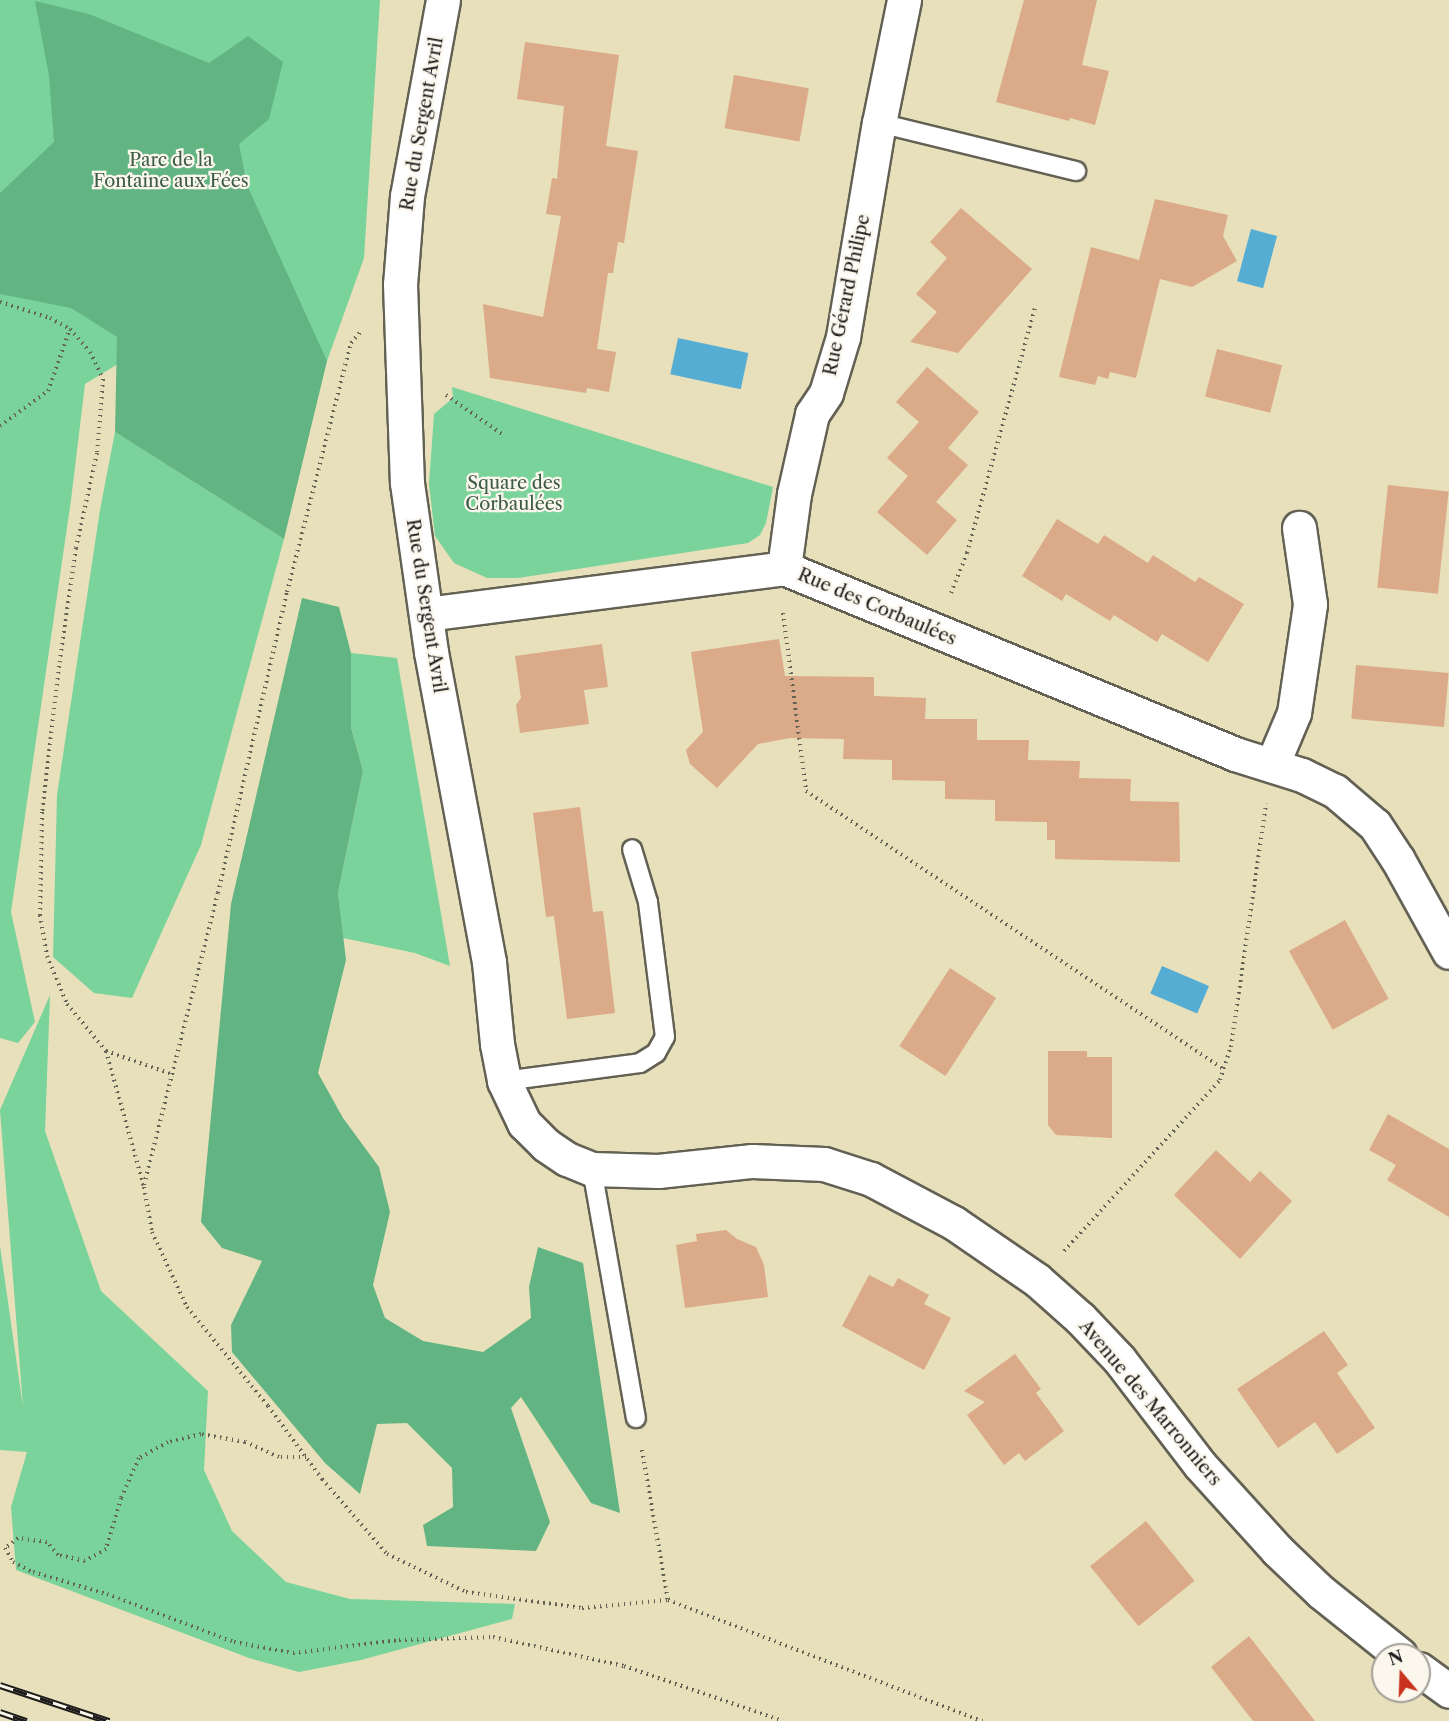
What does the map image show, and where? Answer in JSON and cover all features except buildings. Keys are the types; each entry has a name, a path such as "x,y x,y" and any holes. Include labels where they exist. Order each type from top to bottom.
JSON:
{"street":[{"name":"Rue du Sergent Avril","path":"443,0 407,196 400,284 406,483 426,614 489,962 497,1044 504,1081 524,1124 546,1145 567,1159 592,1169"},
{"name":"Rue Gérard Philipe","path":"784,568 794,494 812,414 826,393 843,337 879,123 904,0"},
{"path":"1272,765 1294,713 1310,604 1299,528"},
{"name":"Rue des Corbaulées","path":"426,614 784,568 934,633 1235,754 1272,765 1335,791 1374,825 1398,860 1449,952"},
{"name":"Avenue des Marronniers","path":"592,1169 658,1171 752,1161 824,1164 871,1179 954,1223 1037,1280 1080,1318 1119,1359 1200,1465 1278,1550 1328,1598 1385,1643"},
{"path":"1431,1678 1449,1691"}],"lane":[{"path":"879,123 1076,171"},
{"path":"504,1081 640,1063 656,1053 665,1037 648,902 632,849"},
{"path":"592,1169 636,1418"}],"path":[{"path":"144,1187 174,1075 286,592 351,343 400,284"},
{"path":"0,302 50,318 70,329 90,352 103,379 97,453 76,548 59,666 42,812 40,915 47,956 67,1004 106,1051 144,1187 152,1232 187,1307 268,1406 306,1457 387,1554 466,1592 582,1608 668,1600 981,1721"},
{"path":"934,633 968,554 1035,307"},
{"path":"0,426 48,391 70,329"},
{"path":"447,395 502,434"},
{"path":"784,568 783,612 806,791 1225,1070"},
{"path":"1037,1280 1212,1093 1225,1070 1231,1047 1272,765"},
{"path":"106,1051 174,1075"},
{"path":"636,1418 668,1600"},
{"path":"306,1457 279,1457 244,1442 201,1434 168,1442 139,1458 121,1498 106,1549 85,1561 58,1555 47,1542 18,1538 6,1548 13,1562 33,1572 107,1594 234,1642 293,1653 399,1640 493,1637 624,1666 783,1721"}],"green space":[{"name":"Parc de la Fontaine aux Fées","path":"0,0 380,0 364,258 327,361 226,335 144,348 85,384 71,500 11,912 35,1022 18,1043 0,1038"},
{"path":"35,1 89,14 209,63 248,36 283,62 269,119 239,144 247,185 327,361 284,539 115,432 117,337 71,308 0,294 0,193 54,142 49,76"},
{"name":"Square des Corbaulées","path":"452,387 773,487 766,523 760,535 748,543 518,578 487,578 454,563 435,536 429,484 434,414 453,398"},
{"path":"115,432 284,539 201,845 132,998 94,993 53,957 57,795 100,510"},
{"path":"302,598 339,607 351,653 351,727 363,771 338,893 346,960 318,1073 343,1118 379,1167 390,1212 373,1285 385,1318 423,1341 483,1352 531,1318 529,1287 538,1247 583,1263 620,1513 591,1503 521,1397 511,1408 550,1522 536,1551 427,1546 423,1525 453,1507 452,1468 407,1423 377,1424 360,1494 325,1463 232,1352 231,1325 262,1261 222,1248 201,1222 231,904"},
{"path":"351,653 397,658 450,966 415,953 343,938 338,893 363,771 351,727"},
{"path":"50,995 45,1131 101,1291 208,1391 204,1470 232,1531 286,1582 350,1599 515,1604 512,1619 361,1660 299,1672 249,1658 16,1570 11,1507 27,1452 0,1450 0,1246 23,1407 0,1110"}],"water":[{"path":"1251,229 1277,236 1263,288 1237,281"},
{"path":"678,338 748,353 741,389 670,374"},
{"path":"1162,966 1209,986 1197,1014 1150,994"}],"railway":[{"path":"0,1685 109,1721"},
{"path":"0,1712 26,1721"}]}
